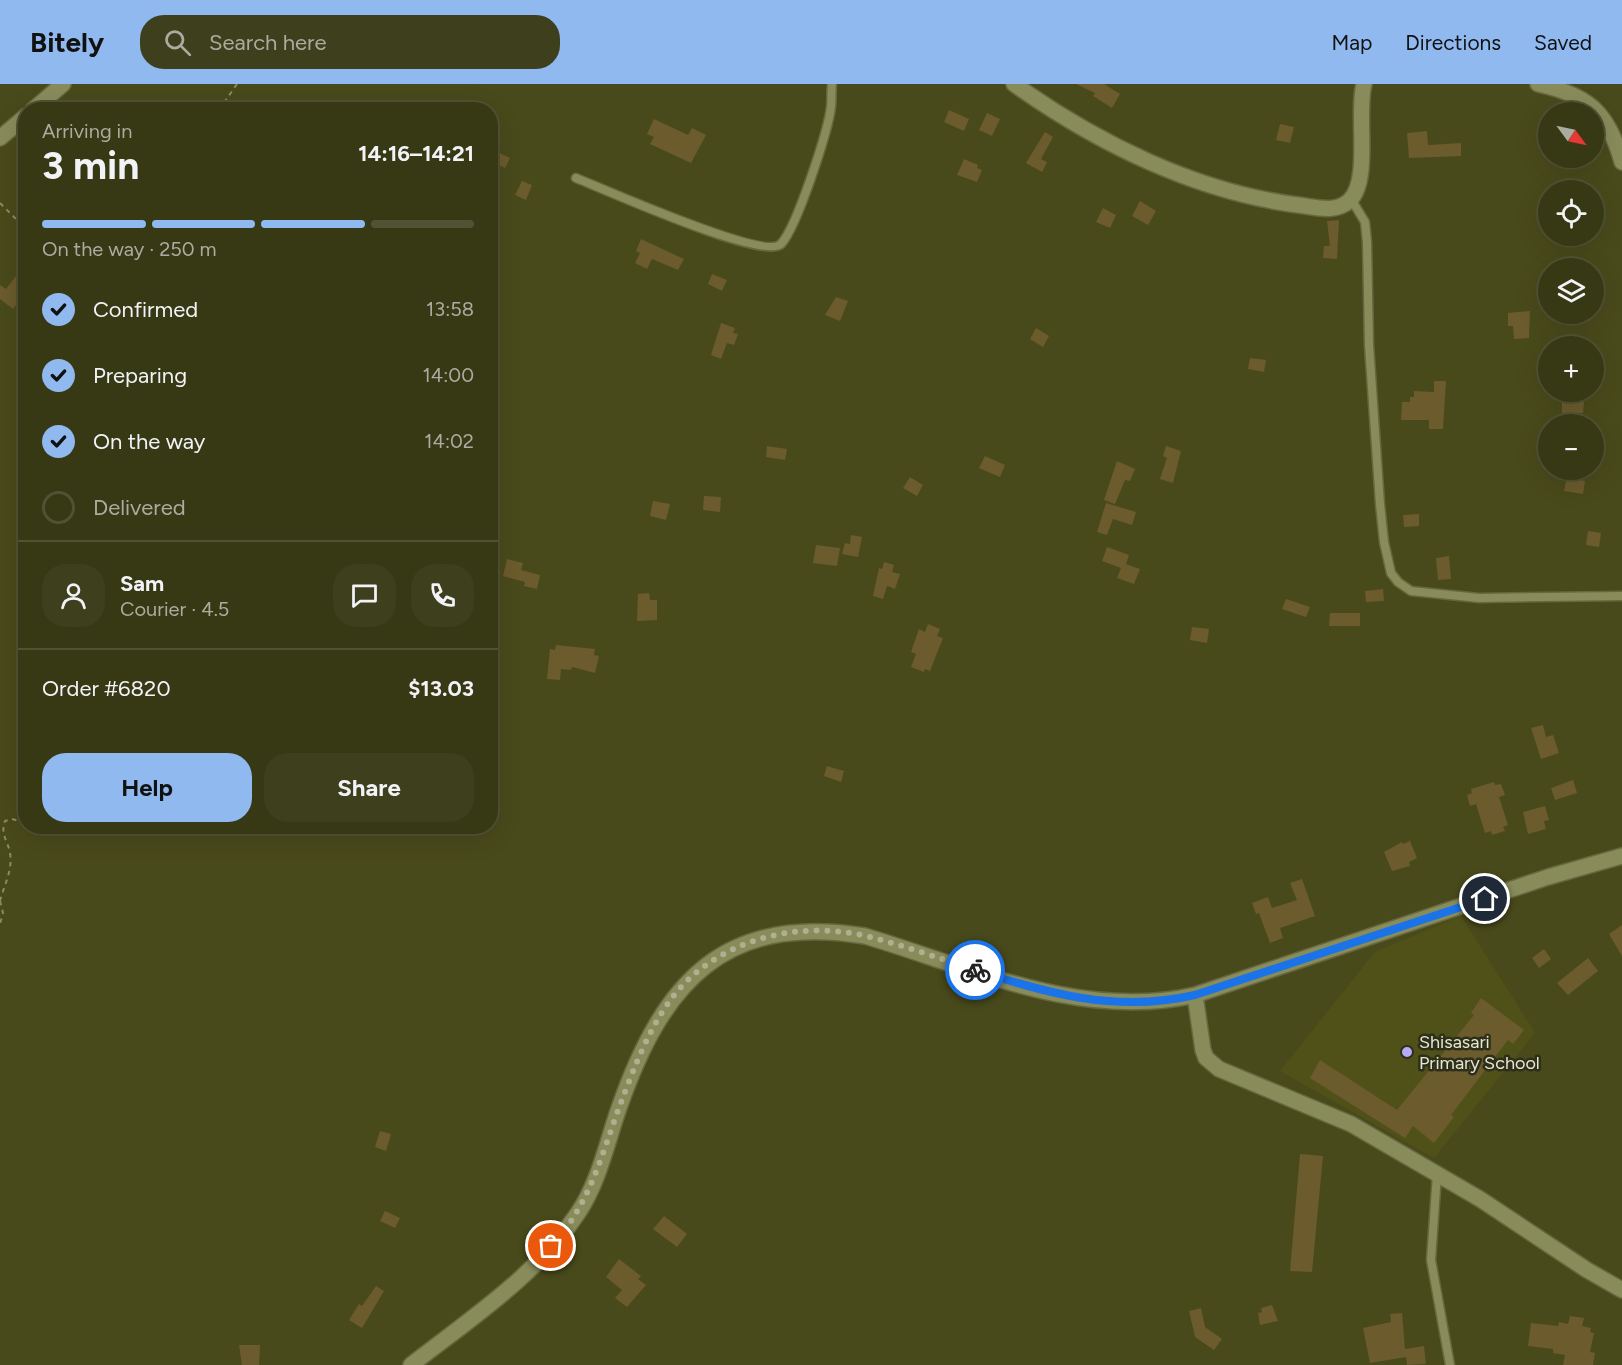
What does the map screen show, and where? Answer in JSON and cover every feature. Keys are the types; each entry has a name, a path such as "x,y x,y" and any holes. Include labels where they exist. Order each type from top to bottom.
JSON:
{"street":[{"path":"42,102 63,84"},
{"path":"1014,84 1072,122 1167,169 1211,185 1258,198 1327,208 1341,207 1351,199 1360,175 1364,84"},
{"path":"1538,84 1573,93 1593,106 1610,127 1622,162"},
{"path":"0,138 18,123"},
{"path":"411,1365 513,1285 563,1233 589,1191 620,1105 646,1044 674,995 706,964 740,946 798,932 843,932 865,936 1069,997 1099,1002 1145,1004 1195,995 1548,877 1622,856"},
{"path":"1195,995 1203,1050 1206,1058 1219,1069 1351,1124 1480,1199 1587,1270 1622,1290"}],"lane":[{"path":"576,178 674,219 706,228 745,244 774,248 782,243 798,212 831,106 832,84"},
{"path":"1351,199 1365,222 1369,345 1380,504 1384,542 1391,573 1398,582 1411,591 1479,598 1622,596"},
{"path":"1437,1174 1431,1260 1450,1365"}],"path":[{"path":"225,102 237,84"},
{"path":"0,203 18,221"},
{"path":"0,924 3,913 0,901 10,873 11,854 2,835 3,826 12,819 18,821"}],"shaded area":[{"name":"Shisasari Primary School","path":"1461,916 1535,1033 1434,1158 1280,1071 1375,952"}],"building":[{"path":"1076,84 1104,84 1120,94 1112,108 1093,96 1095,93"},
{"path":"949,110 969,119 964,131 944,122"},
{"path":"987,113 1000,119 992,136 979,130"},
{"path":"654,119 688,135 692,128 706,135 691,163 650,144 654,137 647,134"},
{"path":"1280,124 1294,127 1290,143 1276,140"},
{"path":"1427,131 1428,145 1461,143 1461,156 1409,158 1407,133"},
{"path":"1045,132 1053,137 1041,159 1047,162 1042,172 1026,163"},
{"path":"498,152 510,158 505,168 498,164"},
{"path":"964,159 978,165 977,168 982,170 977,182 957,175"},
{"path":"522,181 532,185 526,200 515,195"},
{"path":"1140,201 1156,211 1148,225 1132,216"},
{"path":"1103,208 1116,215 1110,228 1096,222"},
{"path":"1339,220 1337,259 1323,258 1324,246 1330,246 1327,221"},
{"path":"641,239 684,259 678,270 652,259 647,269 635,263 640,253 636,251"},
{"path":"712,274 727,280 722,291 708,284"},
{"path":"16,276 18,278 18,302 13,309 0,299 0,285 6,289"},
{"path":"836,297 848,301 840,321 825,315"},
{"path":"1530,311 1529,338 1514,339 1513,326 1508,326 1508,313"},
{"path":"721,323 735,328 733,333 738,334 734,345 727,343 721,359 711,355"},
{"path":"1036,328 1049,336 1043,347 1030,339"},
{"path":"1250,358 1266,360 1264,372 1248,369"},
{"path":"1434,381 1446,381 1443,429 1429,429 1429,420 1401,420 1402,402 1410,402 1410,397 1414,397 1414,391 1434,392"},
{"path":"1562,402 1584,402 1583,413 1562,413"},
{"path":"767,446 787,449 785,460 766,457"},
{"path":"1166,446 1181,451 1173,483 1160,479 1167,458 1163,456"},
{"path":"985,456 1005,465 1000,477 979,468"},
{"path":"1117,461 1135,469 1130,481 1125,480 1115,504 1104,500"},
{"path":"910,477 923,485 917,496 903,488"},
{"path":"1566,480 1585,481 1583,494 1564,491"},
{"path":"704,496 721,497 720,512 703,510"},
{"path":"653,501 670,504 666,520 650,516"},
{"path":"1106,503 1136,512 1132,525 1113,519 1107,535 1097,532"},
{"path":"1419,514 1419,526 1404,527 1403,515"},
{"path":"1588,531 1601,533 1599,547 1586,545"},
{"path":"851,535 862,537 858,557 842,554 845,543 850,544"},
{"path":"816,545 840,548 837,566 813,563"},
{"path":"1107,547 1129,555 1126,564 1140,569 1134,584 1117,578 1121,568 1102,561"},
{"path":"1449,556 1451,579 1438,580 1436,558"},
{"path":"507,559 523,563 521,570 540,575 537,589 524,586 525,582 503,576"},
{"path":"884,562 894,565 892,572 900,574 895,589 887,586 883,599 873,596 879,568 882,569"},
{"path":"1383,589 1384,601 1366,602 1365,591"},
{"path":"649,593 650,600 657,600 657,620 637,621 638,594"},
{"path":"1286,599 1310,607 1306,617 1282,609"},
{"path":"1330,613 1360,613 1360,626 1329,626"},
{"path":"928,624 940,629 937,636 943,638 930,671 925,669 924,672 911,667 916,654 911,652 919,629 925,632"},
{"path":"1192,627 1209,629 1207,643 1190,640"},
{"path":"556,645 595,649 594,655 599,656 595,673 572,667 571,670 561,669 560,680 547,679 550,649 555,650"},
{"path":"1543,725 1546,737 1553,735 1559,753 1541,759 1531,728"},
{"path":"827,766 844,771 841,782 824,776"},
{"path":"1573,780 1577,793 1555,800 1551,788"},
{"path":"1494,782 1495,785 1501,784 1505,795 1499,797 1508,825 1503,827 1505,831 1492,835 1491,831 1485,833 1476,804 1470,806 1467,795 1472,793 1471,789"},
{"path":"1545,806 1549,820 1544,821 1546,829 1528,834 1523,812"},
{"path":"1410,841 1417,858 1409,862 1410,866 1392,871 1384,852 1402,842 1403,844"},
{"path":"1302,879 1315,916 1280,928 1283,938 1270,943 1259,913 1256,914 1252,903 1268,897 1272,908 1297,900 1290,883"},
{"path":"1622,925 1622,956 1609,934"},
{"path":"1544,949 1551,959 1539,968 1532,958"},
{"path":"1588,958 1598,971 1568,995 1557,983"},
{"path":"1481,998 1524,1030 1513,1044 1508,1040 1451,1115 1454,1117 1434,1143 1413,1126 1405,1138 1310,1078 1320,1060 1397,1110 1474,1015 1471,1013"},
{"path":"380,1131 391,1134 386,1151 375,1147"},
{"path":"1300,1154 1323,1156 1312,1272 1290,1271"},
{"path":"385,1211 400,1218 395,1228 380,1221"},
{"path":"664,1216 687,1234 677,1247 653,1229"},
{"path":"619,1259 641,1276 638,1279 646,1285 627,1307 615,1298 622,1290 606,1277"},
{"path":"376,1286 384,1291 362,1328 349,1320 359,1304 362,1306"},
{"path":"1272,1305 1278,1321 1260,1325 1258,1313 1262,1312 1261,1308"},
{"path":"1201,1308 1205,1327 1222,1339 1214,1350 1195,1337 1189,1311"},
{"path":"1402,1313 1405,1349 1424,1346 1426,1364 1407,1365 1406,1357 1370,1363 1363,1328 1391,1322 1390,1314"},
{"path":"1570,1316 1584,1318 1582,1326 1591,1328 1590,1332 1594,1333 1590,1352 1595,1353 1593,1365 1563,1365 1565,1355 1553,1353 1553,1349 1528,1346 1531,1323 1558,1326 1559,1322 1568,1324"},
{"path":"239,1345 260,1345 259,1365 242,1365"}],"way so far":[{"path":"551,1246 580,1211 602,1162 620,1105 653,1031 674,995 706,964 748,942 774,935 821,931 865,936 975,970"}],"place":[{"name":"Shisasari Primary School","path":"1407,1052"}],"route":[{"path":"975,970 1041,990 1099,1002 1145,1004 1169,1001 1195,995 1485,899"}]}
